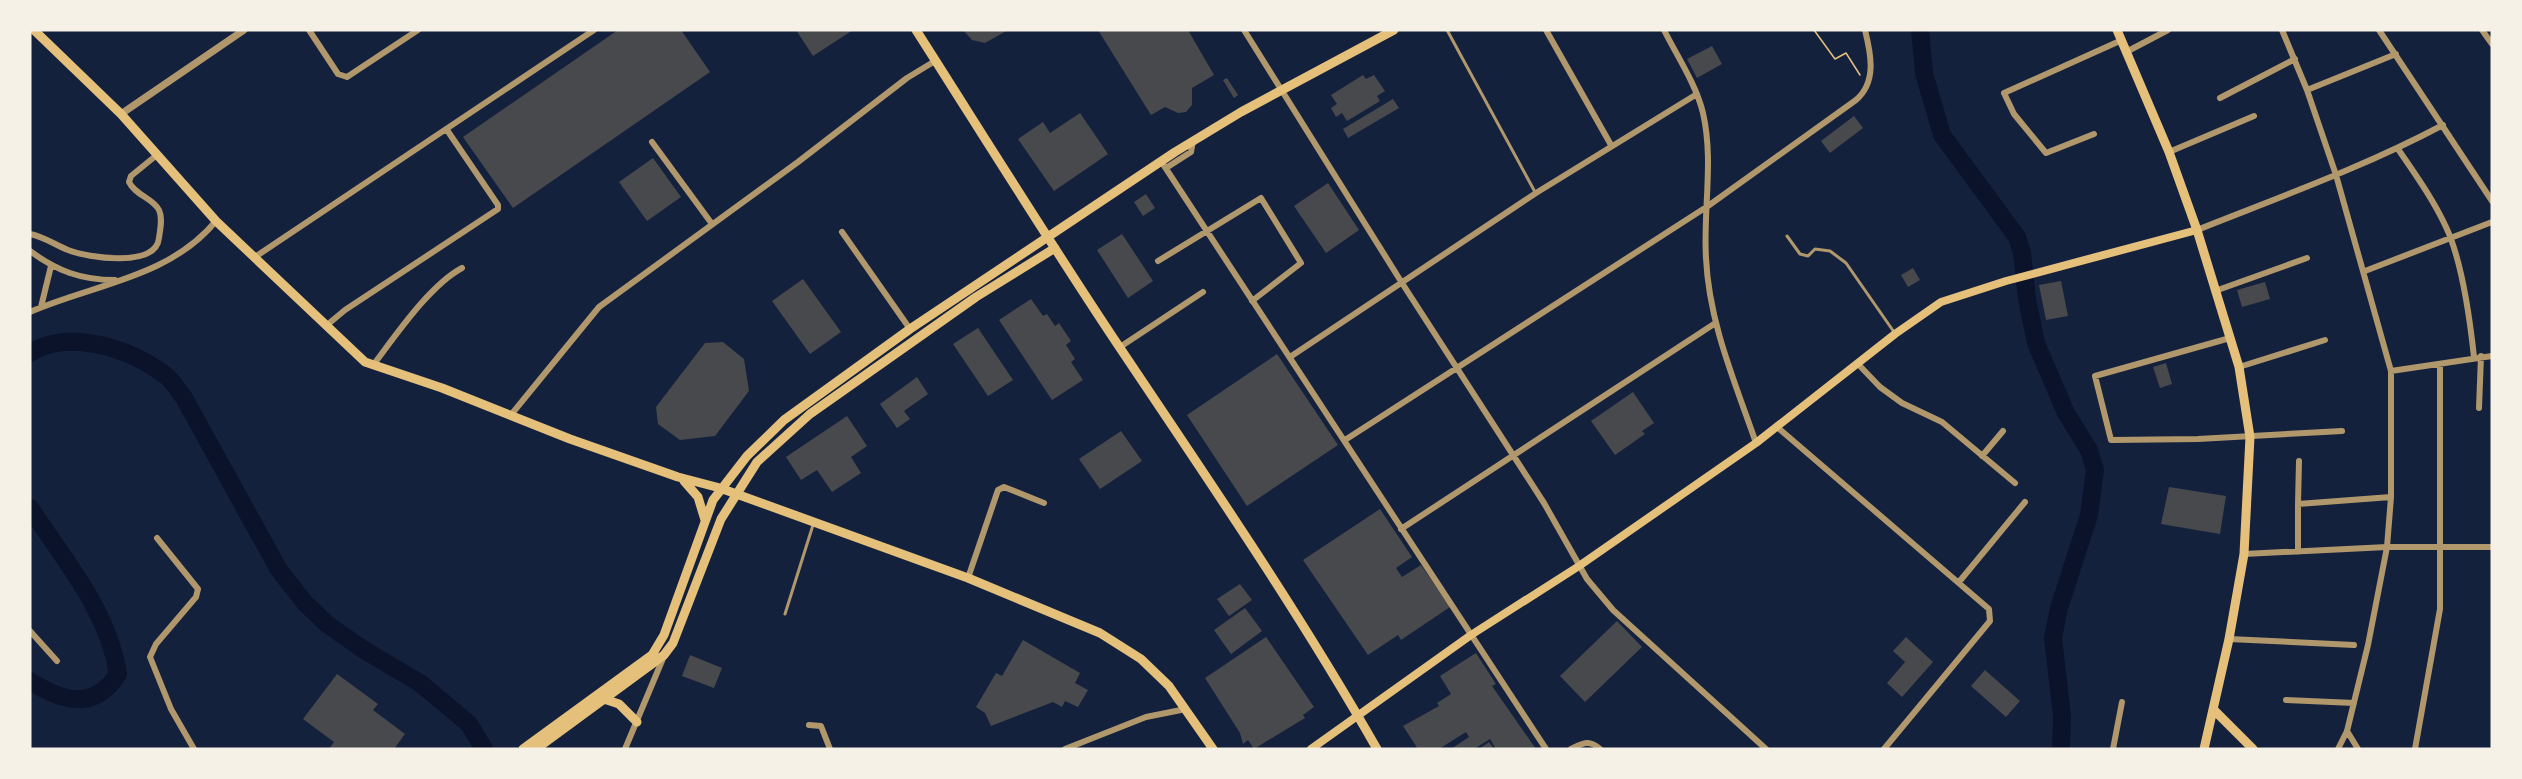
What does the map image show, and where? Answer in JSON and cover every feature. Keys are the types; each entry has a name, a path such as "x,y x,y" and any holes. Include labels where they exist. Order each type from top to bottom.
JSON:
{"main road":[{"path":"34,30 120,114 216,221 365,362 678,477 720,488 968,578 1106,636 1141,659 1169,686 1214,749"},
{"path":"916,30 1047,236 1237,522 1377,749"},
{"path":"524,748 652,655 664,635 705,520 720,488 747,456 784,420 910,329 1047,236 1164,165 1193,141 1394,30"},
{"path":"2117,30 2128,51 2169,152 2197,230 2239,367 2250,437 2244,554 2229,639 2204,749"},
{"path":"1311,749 1357,714 1471,635 1579,566 1756,443 1895,334 1941,302 2006,281 2197,230"},
{"path":"536,749 664,655 673,643 721,519 757,462 792,429 898,352 976,297 1055,248"},
{"path":"890,343 898,352"},
{"path":"678,477 694,489 705,520"},
{"path":"604,699 619,704 637,722"},
{"path":"2213,709 2253,749"}],"street":[{"path":"120,114 244,30"},
{"path":"309,30 338,74 347,77 418,30"},
{"path":"255,257 594,30"},
{"path":"1244,30 1401,283 1515,456 1579,566 1613,610 1766,749"},
{"path":"1546,30 1611,145"},
{"path":"1664,30 1697,94 1703,113 1709,162 1706,258 1714,324 1756,443"},
{"path":"1345,440 1708,206 1856,100 1868,86 1870,78 1870,52 1865,30"},
{"path":"2128,51 2169,30"},
{"path":"2282,30 2307,90 2336,176 2365,271 2391,371 2391,497 2387,547 2354,703 2347,731 2338,749"},
{"path":"2379,30 2492,201"},
{"path":"2482,30 2492,44"},
{"path":"2094,134 2046,153 2014,114 2004,92 2123,40"},
{"path":"2307,90 2396,54"},
{"path":"2220,98 2295,59"},
{"path":"510,416 599,307 798,162 907,78 935,61"},
{"path":"1290,357 1536,193 1697,94"},
{"path":"2169,152 2254,116"},
{"path":"2197,230 2336,176 2398,149 2443,125"},
{"path":"327,325 345,310 498,209 498,205 447,130"},
{"path":"652,142 712,224"},
{"path":"2398,149 2427,192 2450,239 2477,357 2479,408"},
{"path":"30,234 42,236 68,250 96,258 143,257 152,253 159,244 161,216 159,209 132,188 129,182 131,176 158,154"},
{"path":"1164,165 1546,749"},
{"path":"1158,261 1256,199 1263,199 1301,263 1252,301"},
{"path":"30,312 171,260 189,249 216,221"},
{"path":"2365,271 2492,222"},
{"path":"842,232 910,329"},
{"path":"30,251 51,266 78,277 121,280"},
{"path":"2215,291 2307,258"},
{"path":"41,307 51,266"},
{"path":"374,364 405,322 446,280 462,268"},
{"path":"1120,347 1203,292"},
{"path":"1401,529 1714,324"},
{"path":"2230,338 2093,378 2113,441 2250,437 2342,431"},
{"path":"2239,367 2325,340"},
{"path":"2391,371 2492,356"},
{"path":"1858,364 1880,387 1902,404 1942,422 2015,483"},
{"path":"2415,749 2440,609 2440,364"},
{"path":"1777,427 1989,609 1990,621 1884,749"},
{"path":"1982,456 2003,431"},
{"path":"2298,552 2299,462"},
{"path":"968,578 1000,488 1005,487 1044,503"},
{"path":"2298,504 2391,497"},
{"path":"1959,582 2025,502"},
{"path":"157,538 198,590 196,597 152,649 150,657 171,709 194,749"},
{"path":"2244,554 2387,547 2492,547"},
{"path":"30,631 57,661"},
{"path":"2229,639 2354,645"},
{"path":"625,749 664,655"},
{"path":"2286,700 2354,703"},
{"path":"2113,749 2122,702"},
{"path":"1065,749 1146,717 1187,709"},
{"path":"809,725 821,726 830,749"},
{"path":"2347,731 2358,749"},
{"path":"1571,749 1586,742 1594,743 1600,749"}],"lane":[{"path":"1447,30 1536,193"},
{"path":"1787,236 1800,254 1808,256 1815,249 1830,251 1846,263 1895,334"},
{"path":"785,614 814,523"}],"path":[{"path":"1814,30 1835,59 1846,53 1868,86"}],"building":[{"path":"618,30 681,30 710,72 513,208 463,137"},
{"path":"796,30 853,30 813,56"},
{"path":"963,30 1008,30 985,43 972,40"},
{"path":"1098,30 1188,30 1214,75 1192,88 1192,105 1186,112 1178,113 1165,107 1151,115"},
{"path":"1712,46 1722,64 1697,78 1687,59"},
{"path":"1363,75 1366,79 1374,75 1385,91 1377,96 1380,101 1347,121 1342,113 1336,117 1331,108 1337,104 1331,95"},
{"path":"1227,78 1238,95 1234,98 1223,80"},
{"path":"1393,99 1399,108 1348,138 1343,129"},
{"path":"1080,113 1108,154 1054,191 1018,139 1043,122 1050,133"},
{"path":"1854,116 1863,128 1830,153 1821,141"},
{"path":"653,158 681,197 647,221 619,182"},
{"path":"1328,183 1359,230 1326,253 1294,206"},
{"path":"1146,194 1155,208 1143,216 1134,202"},
{"path":"1122,234 1153,281 1128,298 1097,250"},
{"path":"1913,268 1920,280 1908,287 1901,275"},
{"path":"803,279 841,332 810,354 772,301"},
{"path":"2061,281 2068,316 2046,320 2039,285"},
{"path":"2265,282 2270,299 2242,307 2237,290"},
{"path":"1031,299 1043,316 1047,314 1055,326 1059,323 1071,341 1066,345 1075,359 1071,362 1083,380 1052,400 999,320"},
{"path":"978,328 1013,380 988,396 953,344"},
{"path":"723,342 744,359 749,391 715,436 680,440 658,424 656,407 705,343"},
{"path":"1277,354 1338,445 1247,506 1187,415"},
{"path":"2166,363 2172,384 2160,388 2153,367"},
{"path":"917,377 928,394 904,411 910,419 897,428 880,404"},
{"path":"1633,392 1654,423 1642,431 1645,434 1615,455 1591,421"},
{"path":"847,416 867,446 851,457 861,473 832,492 817,470 801,480 786,457"},
{"path":"1121,431 1142,461 1100,489 1079,459"},
{"path":"2169,487 2226,496 2220,534 2161,524"},
{"path":"1380,509 1412,557 1396,568 1402,577 1421,565 1450,607 1401,640 1398,635 1368,655 1303,560"},
{"path":"1240,584 1252,600 1229,616 1217,599"},
{"path":"1245,608 1262,631 1231,654 1214,630"},
{"path":"1617,621 1642,647 1585,702 1560,676"},
{"path":"1266,637 1314,707 1303,715 1305,718 1254,749 1248,740 1243,744 1240,733 1205,678"},
{"path":"1906,637 1933,662 1902,697 1887,683 1905,662 1893,651"},
{"path":"1023,640 1080,673 1075,683 1088,690 1078,707 1065,701 1062,707 1053,702 991,726 985,713 976,707 996,673 1002,676"},
{"path":"1476,653 1496,684 1492,686 1536,749 1496,749 1490,739 1474,749 1451,749 1469,737 1466,732 1439,749 1418,749 1403,726 1439,706 1437,703 1451,694 1440,676"},
{"path":"690,655 722,668 714,688 682,676"},
{"path":"1985,670 2020,701 2006,717 1971,686"},
{"path":"337,674 378,704 373,710 405,734 394,749 329,749 334,742 303,719"},
{"path":"1489,742 1494,749 1479,749"}],"waterway":[{"path":"1920,30 1924,73 1942,135 2017,237 2022,253 2027,299 2036,343 2066,413 2089,450 2095,470 2089,515 2059,608 2053,638 2062,716 2061,749"},
{"path":"30,353 63,342 99,345 135,357 168,377 183,396 279,570 305,603 327,624 364,650 420,683 469,724 484,749"},
{"path":"30,508 71,567 95,607 113,651 118,674 99,694 77,699 54,694 30,681"}]}
